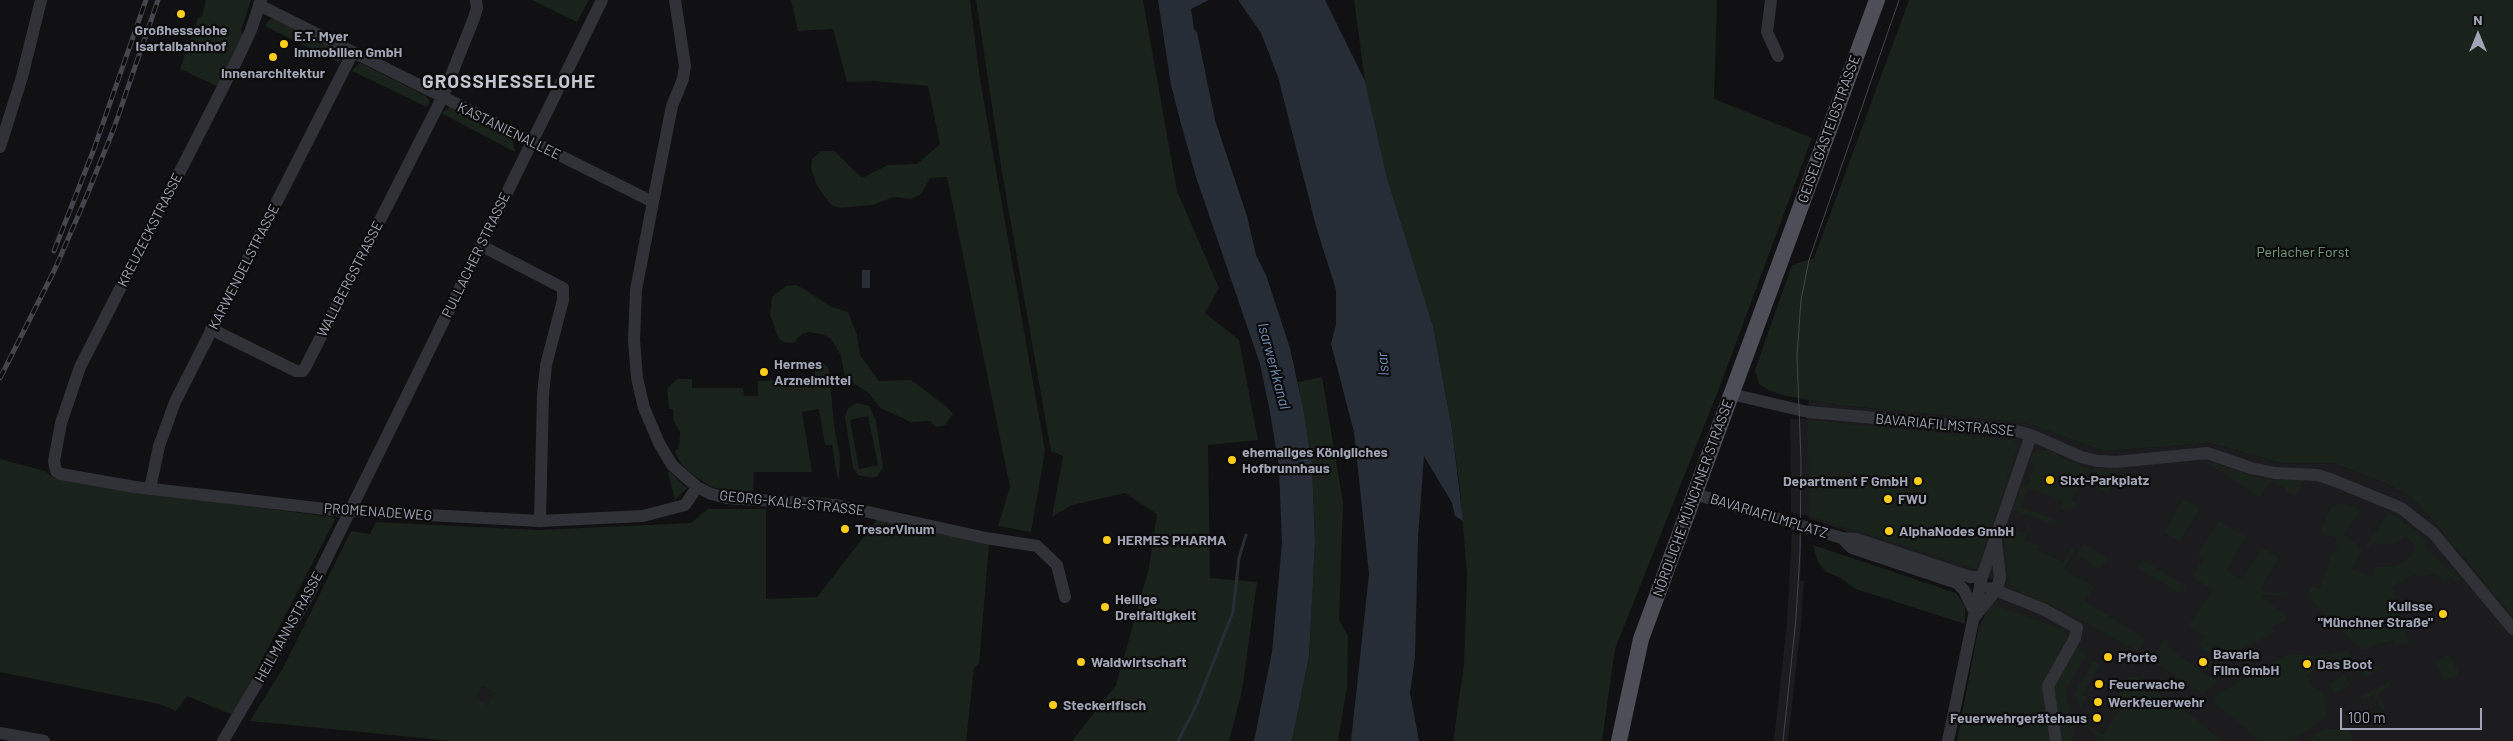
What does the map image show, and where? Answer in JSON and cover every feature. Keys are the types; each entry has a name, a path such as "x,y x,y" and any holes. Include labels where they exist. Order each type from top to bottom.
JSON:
{"main road":[{"name":"GEISELGASTEIGSTRASSE","path":"1782,259 1877,0"},
{"name":"NÖRDLICHE MÜNCHNER STRASSE","path":"1619,741 1641,639 1782,259"}],"street":[{"path":"0,147 22,77 41,0"},
{"path":"442,98 474,18 477,8 476,0"},
{"name":"PULLACHER STRASSE","path":"351,511 602,0"},
{"name":"GEORG-KALB-STRASSE","path":"675,0 686,66 672,106 636,290 634,340 637,378 644,408 659,444 672,465 697,488 726,498 836,505 862,509 986,538 1037,546 1057,565 1065,597"},
{"path":"1772,0 1767,32 1778,56"},
{"name":"KASTANIENALLEE","path":"260,3 442,98 653,202"},
{"name":"KREUZECKSTRASSE","path":"54,466 62,423 80,367 238,58 251,30 260,3"},
{"name":"KARWENDELSTRASSE","path":"150,488 159,446 169,418 353,52"},
{"name":"WALLBERGSTRASSE","path":"212,330 296,371 302,371 442,98"},
{"path":"482,246 563,288 563,300 546,365 543,395 540,521"},
{"name":"BAVARIAFILMSTRASSE","path":"1731,394 1808,412 2012,430 2031,435 2081,457 2097,461 2116,462 2207,453 2251,468 2275,473 2317,475 2374,495 2401,508 2434,534 2513,629"},
{"path":"1948,741 1977,595 2031,435"},
{"name":"PROMENADEWEG","path":"54,466 56,471 61,474 150,488 351,511 540,521 643,516 684,505 697,488"},
{"name":"BAVARIAFILMPLATZ","path":"1693,499 1842,538 1856,539 1970,577 1982,577"},
{"name":"HEILMANNSTRASSE","path":"223,741 308,596 351,511"},
{"name":"BAVARIAFILMPLATZ","path":"1842,538 1852,548 1957,583 1964,590 1973,615"},
{"path":"1973,615 2000,578 1996,539"},
{"path":"1990,556 1993,589"},
{"path":"1977,595 1993,589 2043,609 2077,628 2075,638 2048,686 2056,741"},
{"path":"0,733 44,741"}],"shaded area":[{"path":"1809,400 1837,405 2025,423 2104,451 2210,443 2281,463 2333,463 2385,483 2411,497 2430,517 2513,617 2513,741 1957,741 1979,626 2002,583 1810,519 1809,516 1791,513 1790,419 1807,419"},
{"path":"1792,532 1802,537 1800,581 1804,581 1801,623 1788,741 1774,741 1787,622"},
{"path":"482,686 494,692 488,705 475,699"}],"green space":[{"path":"206,0 251,0 241,30 244,38 219,87 180,69 198,18 202,16"},
{"path":"532,0 589,0 577,22"},
{"path":"791,0 970,0 979,73 1045,451 1031,532 998,526 1010,487 947,177 930,178 921,194 911,199 894,197 873,205 840,208 831,205 817,186 811,168 812,159 821,151 834,151 862,178 888,165 917,164 940,144 928,86 874,81 847,82 833,29 798,31"},
{"path":"976,0 1143,0 1177,191 1219,288 1205,313 1239,340 1258,440 1208,445 1210,578 1257,582 1242,691 1229,741 1072,741 1116,685 1149,568 1157,514 1125,493 1072,505 1052,517 1063,456 1051,451 1002,172"},
{"path":"1354,0 1717,0 1714,99 1812,138 1720,386 1615,649 1602,741 1453,741 1464,664 1467,575 1460,490 1452,429 1433,326 1387,178 1365,81"},
{"name":"Perlacher Forst","path":"1909,0 2513,0 2513,617 2430,517 2411,497 2385,483 2333,463 2281,463 2210,443 2104,451 2025,423 1837,405 1786,396 1768,390 1759,384 1755,370 1792,265 1814,258"},
{"path":"270,19 277,19 340,50 342,58 339,63 265,26"},
{"path":"360,63 426,96 430,102 427,107 352,71"},
{"path":"450,107 512,138 515,152 441,113"},
{"path":"797,285 832,307 848,312 857,335 860,355 879,381 911,380 947,407 953,414 945,425 936,427 930,421 911,422 880,408 869,393 845,378 841,356 832,340 825,335 808,332 802,334 793,343 784,342 779,339 770,315 772,297 786,286"},
{"path":"815,360 822,361 829,369 834,426 840,457 839,479 832,445 825,445 819,409 802,412 812,472 754,472 753,493 714,488 694,476 681,464 675,451 679,448 680,432 674,422 673,409 669,409 667,389 677,379 692,379 692,388 743,388 744,396 758,396 758,381 780,380 780,376 815,376"},
{"path":"1322,377 1343,503 1339,620 1348,636 1347,686 1338,741 1292,741 1309,656 1315,543 1312,465 1298,382"},
{"path":"857,403 869,406 876,421 883,467 878,476 872,478 858,475 853,468 845,417 848,408","holes":["868,416 878,465 859,469 850,420"]},
{"path":"1807,420 2014,440 2018,445 1978,570 1810,516"},
{"path":"2038,450 2049,450 2066,460 2091,469 2071,500 2078,505 2075,509 2060,510 2063,500 2027,488 2021,507 2057,520 2055,525 2013,510 2022,486 2027,487 2035,465 2029,463 2033,454"},
{"path":"0,459 45,471 53,477 170,496 332,517 335,520 233,715 187,696 176,711 159,704 0,672"},
{"path":"2203,460 2266,480 2303,480 2297,496 2285,492 2286,488 2270,482 2260,497"},
{"path":"2123,466 2107,493 2098,487 2104,477 2091,469"},
{"path":"669,471 687,488 675,500 668,473"},
{"path":"2184,499 2200,508 2179,541 2164,532"},
{"path":"2341,503 2361,510 2343,534 2359,546 2358,549 2362,551 2352,569 2372,577 2375,567 2394,567 2413,556 2412,554 2415,551 2413,549 2416,546 2406,536 2393,545 2372,543 2370,548 2366,546 2389,512 2415,530 2429,543 2425,546 2448,570 2451,567 2460,579 2456,583 2450,576 2444,581 2434,573 2420,577 2414,574 2392,587 2409,643 2396,645 2394,639 2362,650 2308,597 2311,586 2320,589 2333,551 2336,552 2338,546 2335,545 2337,538 2320,533 2331,508"},
{"path":"708,509 766,509 766,599 817,597 879,517 989,544 979,664 974,668 966,741 451,741 250,721 283,668 351,531 370,534 376,522 538,530 691,523","holes":["482,686 494,692 488,705 476,699"]},
{"path":"2219,521 2246,537 2226,570 2242,580 2262,548 2279,558 2259,589 2265,592 2287,593 2287,595 2262,595 2262,598 2287,616 2286,620 2271,627 2274,633 2220,660 2198,646 2205,636 2189,625 2213,590 2192,577 2204,558 2198,554"},
{"path":"2027,525 2030,526 2025,540 2038,546 2036,550 2064,562 2071,547 2075,549 2063,570 2094,586 2085,601 2145,639 2137,651 2069,613 2013,589 2009,584 2004,541 2008,528 2024,533"},
{"path":"2083,543 2108,558 2100,570 2078,555"},
{"path":"1813,545 1956,593 1965,606 1965,624 1856,589 1839,577 1826,572 1818,562"},
{"path":"2143,560 2186,586 2181,594 2138,568"},
{"path":"1993,604 2062,629 2086,656 2066,689 2074,741 1957,741 1979,626"},
{"path":"2165,640 2168,642 2166,646 2214,680 2219,681 2202,693 2151,660"},
{"path":"2348,650 2351,661 2345,664 2342,660 2334,662 2307,674 2313,687 2323,692 2327,713 2326,716 2293,741 2261,741 2215,703 2215,698 2220,693 2288,654 2320,656"},
{"path":"2449,654 2459,674 2444,681 2435,661"},
{"path":"2094,661 2100,665 2082,694 2087,697 2081,708 2075,697 2075,692"},
{"path":"2370,663 2383,668 2365,677 2359,665"},
{"path":"2344,674 2350,685 2334,694 2330,685"},
{"path":"2136,677 2195,718 2221,741 2103,741 2080,721 2103,735 2118,712 2122,679"},
{"path":"2390,681 2390,687 2377,694 2385,708 2382,710 2374,695 2363,700 2361,696"},
{"path":"2324,729 2348,729 2354,741 2309,741"}],"water":[{"name":"Isarwerkkanal","path":"1158,0 1209,0 1191,9 1194,29 1197,32 1215,120 1247,216 1256,255 1266,275 1290,348 1303,408 1312,465 1315,543 1309,656 1292,741 1254,741 1272,652 1282,543 1279,468 1260,364 1196,177 1180,120 1171,85"},
{"name":"Isar","path":"1238,0 1325,0 1365,81 1387,178 1433,326 1452,429 1463,521 1455,516 1452,503 1424,456 1418,537 1415,657 1410,693 1419,741 1351,741 1369,574 1354,432 1331,344 1336,324 1336,290 1316,226 1278,77 1261,33"},
{"path":"862,270 870,270 870,288 862,288"}],"waterway":[{"path":"1178,741 1197,704 1233,612 1239,558 1246,535"}],"tram line":[{"path":"1783,741 1796,619 1800,551 1801,460 1797,356 1801,300 1809,260 1899,0"}],"railway":[{"path":"54,251 94,149 146,0"},
{"path":"0,378 55,269 87,195 114,128 158,0"}],"place":[{"name":"Großhesselohe Isartalbahnhof","path":"181,14"},
{"name":"E.T. Myer Immobilien GmbH","path":"284,44"},
{"name":"Innenarchitektur","path":"273,57"},
{"name":"Hermes Arzneimittel","path":"764,372"},
{"name":"ehemaliges Königliches Hofbrunnhaus","path":"1232,460"},
{"name":"Sixt-Parkplatz","path":"2050,480"},
{"name":"Department F GmbH","path":"1918,481"},
{"name":"FWU","path":"1888,499"},
{"name":"TresorVinum","path":"845,529"},
{"name":"AlphaNodes GmbH","path":"1889,531"},
{"name":"HERMES PHARMA","path":"1107,540"},
{"name":"Heilige Dreifaltigkeit","path":"1105,607"},
{"name":"Kulisse \"Münchner Straße\"","path":"2443,614"},
{"name":"Pforte","path":"2108,657"},
{"name":"Waldwirtschaft","path":"1081,662"},
{"name":"Bavaria Film GmbH","path":"2203,662"},
{"name":"Das Boot","path":"2307,664"},
{"name":"Feuerwache","path":"2099,684"},
{"name":"Werkfeuerwehr","path":"2098,702"},
{"name":"Steckerlfisch","path":"1053,705"},
{"name":"Feuerwehrgerätehaus","path":"2097,718"}],"district":[{"name":"GROSSHESSELOHE","path":"509,82"}]}
